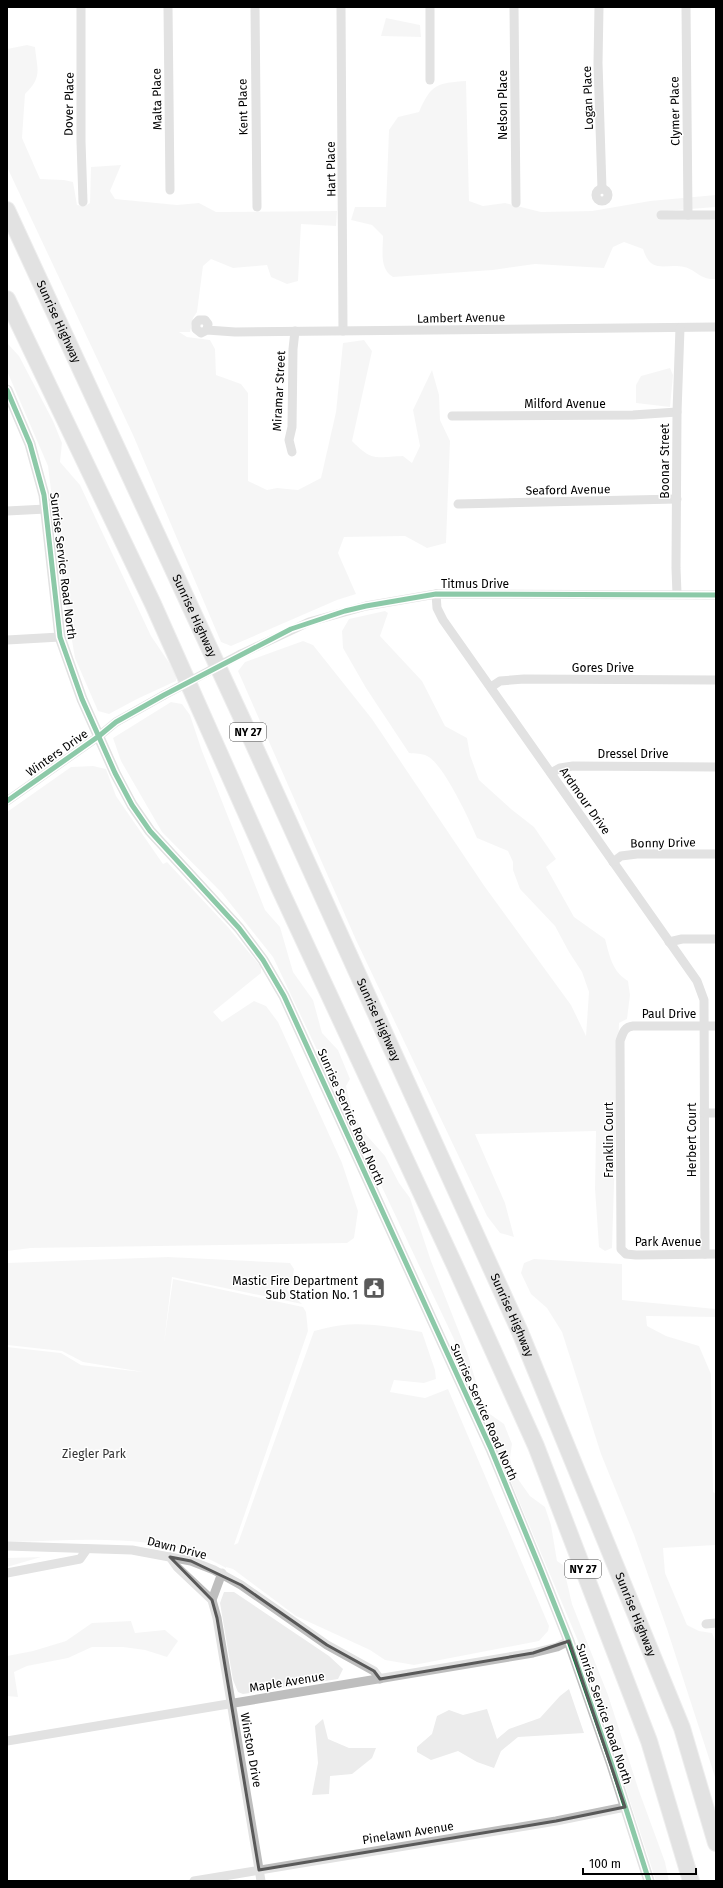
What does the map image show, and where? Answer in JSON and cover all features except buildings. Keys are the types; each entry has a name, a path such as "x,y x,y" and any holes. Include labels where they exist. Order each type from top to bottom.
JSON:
{"highway":[{"name":"Sunrise Highway","path":"7,210 244,723 520,1332 682,1728 716,1843"},
{"name":"NY 27","path":"7,299 153,604 279,887 455,1266 536,1446 649,1741 691,1881"}],"street":[{"name":"Dover Place","path":"81,7 81,141 83,202"},
{"name":"Malta Place","path":"168,7 170,190"},
{"name":"Kent Place","path":"255,7 256,207"},
{"name":"Hart Place","path":"341,7 343,331"},
{"path":"430,7 430,80"},
{"name":"Nelson Place","path":"514,7 516,203"},
{"name":"Logan Place","path":"599,7 598,63 602,189"},
{"name":"Clymer Place","path":"686,7 688,215"},
{"path":"661,215 716,215"},
{"name":"Lambert Avenue","path":"207,330 235,332 295,332 716,327"},
{"name":"Boonar Street","path":"677,594 677,412 680,328"},
{"name":"Miramar Street","path":"292,452 289,440 292,427 293,350 295,332"},
{"name":"Sunrise Service Road North","path":"7,390 30,444 39,474 46,509 60,637 82,699 123,788 140,818 159,842 239,928 263,960 284,996 490,1449 569,1641 649,1881"},
{"name":"Milford Avenue","path":"452,416 633,415 677,412"},
{"name":"Seaford Avenue","path":"458,504 677,499"},
{"path":"7,512 46,509"},
{"name":"Titmus Drive","path":"202,675 241,654 309,622 366,606 436,594 716,595"},
{"name":"Ardmour Drive","path":"436,594 437,608 443,620 697,981 704,1000 704,1026"},
{"path":"7,640 60,637"},
{"name":"Winters Drive","path":"7,800 100,736 116,722 202,675"},
{"name":"Gores Drive","path":"491,687 500,682 524,679 716,680"},
{"name":"Dressel Drive","path":"551,773 560,768 573,766 716,767"},
{"name":"Bonny Drive","path":"612,862 621,856 637,854 716,854"},
{"path":"669,942 682,939 716,939"},
{"name":"Paul Drive","path":"623,1031 634,1026 716,1026"},
{"name":"Herbert Court","path":"704,1026 705,1254"},
{"name":"Franklin Court","path":"621,1250 620,1041 623,1031"},
{"path":"704,1113 716,1113"},
{"name":"Park Avenue","path":"621,1250 626,1254 716,1254"},
{"name":"Dawn Drive","path":"7,1546 132,1550 191,1561 222,1573 327,1645 374,1671 380,1679"},
{"path":"7,1573 80,1559 87,1549"},
{"path":"170,1557 177,1567 212,1600 222,1573"},
{"name":"Winston Drive","path":"212,1600 217,1618 261,1881"},
{"path":"706,1624 716,1623"},
{"name":"Maple Avenue","path":"7,1741 533,1653 557,1647 569,1641"},
{"name":"Pinelawn Avenue","path":"194,1881 556,1821 625,1807"}],"highlighted area":[{"path":"170,1557 191,1561 241,1585 327,1645 374,1671 380,1679 533,1653 569,1641 625,1807 556,1821 259,1870 217,1618 212,1600"}],"green space":[{"path":"386,18 420,25 421,37 381,36"},
{"path":"27,45 35,47 38,72 34,83 25,94 22,138 40,179 73,182 77,205 85,206 90,203 91,167 121,165 110,191 115,199 177,205 199,203 216,212 337,211 336,226 301,224 298,281 287,284 271,277 267,265 233,268 211,259 203,266 197,312 193,318 190,332 179,332 187,337 210,340 215,349 216,375 241,384 248,393 248,481 267,490 277,488 298,490 321,478 336,412 343,343 364,340 372,351 352,441 359,448 375,457 403,456 412,463 420,446 413,410 432,370 439,395 440,420 450,441 446,543 427,548 405,536 344,537 338,553 356,594 337,600 231,646 221,642 133,435 7,167 7,49"},
{"path":"466,81 469,201 483,206 505,203 541,212 592,211 650,201 716,195 716,207 665,211 716,219 716,279 706,278 684,267 654,265 646,257 643,249 624,242 613,247 604,268 535,264 493,270 393,277 389,274 384,264 382,253 383,236 372,225 351,220 355,207 386,207 389,130 398,117 419,112 431,90 436,87 442,84"},
{"path":"7,343 19,356 53,421 62,443 60,462 80,485 151,636 176,673 176,681 109,714 98,711 75,658 64,595 48,466 7,371"},
{"path":"670,368 673,375 670,407 636,403 636,385 641,376"},
{"path":"385,611 388,613 380,636 422,681 445,726 467,738 470,755 479,780 511,809 534,827 556,859 546,867 574,917 605,939 612,963 618,973 628,981 630,995 627,1019 619,1023 612,1248 605,1251 599,1247 595,1189 596,1131 475,1134 505,1203 514,1237 500,1233 487,1216 356,940 238,671 245,662 303,641 313,645 372,719 485,887 571,1005 586,1036 589,992 582,972 555,926 520,889 513,870 513,862 508,851 477,838 455,793 441,769 425,755 409,753 366,688 343,648 342,631 349,619"},
{"path":"171,702 182,704 190,715 202,751 265,910 280,927 293,972 313,1000 322,1033 338,1050 350,1079 346,1086 352,1111 362,1130 385,1156 399,1183 410,1198 431,1261 467,1352 479,1392 273,957 221,892 162,832 121,761 113,738"},
{"path":"93,766 106,769 116,796 163,864 167,862 228,927 261,967 261,973 213,1012 222,1022 254,1001 266,1006 278,1022 342,1163 358,1211 354,1238 347,1243 31,1248 7,1251 7,812 71,767"},
{"name":"Ziegler Park","path":"168,1257 290,1263 294,1269 292,1282 287,1290 302,1304 172,1277 164,1343 173,1279 303,1307 306,1312 308,1331 234,1545 238,1543 314,1331 342,1325 368,1324 422,1332 435,1370 436,1379 424,1383 394,1380 390,1392 425,1398 448,1389 549,1626 548,1631 539,1641 414,1665 385,1660 370,1650 296,1616 233,1569 226,1568 198,1555 175,1548 128,1541 79,1540 7,1542 7,1347 61,1353 81,1365 143,1372 83,1362 62,1351 7,1345 7,1263"},
{"path":"534,1259 622,1264 622,1300 716,1309 716,1317 646,1316 647,1326 666,1336 699,1346 711,1374 713,1492 716,1494 716,1545 663,1548 665,1573 687,1625 699,1631 712,1633 716,1643 716,1780 667,1629 634,1535 601,1454 562,1332 547,1308 531,1294 521,1273 524,1263"},
{"path":"487,1412 504,1424 512,1444 510,1458 513,1472 530,1496 545,1507 551,1525 557,1561 563,1565 572,1604 608,1695 639,1791 665,1862 669,1881 656,1881 578,1641 482,1413"},
{"path":"41,1557 7,1567 7,1558"},
{"path":"224,1592 234,1592 329,1656 343,1669 338,1679 243,1694 238,1692 233,1680 220,1603"},
{"path":"131,1621 135,1633 165,1630 178,1641 167,1657 145,1650 123,1647 92,1647 68,1658 27,1666 14,1672 18,1697 7,1696 7,1656 33,1651 66,1641 92,1623"},
{"path":"569,1689 584,1733 518,1737 501,1751 494,1768 477,1762 458,1751 431,1760 417,1752 417,1747 432,1734 437,1716 449,1710 463,1715 487,1709 497,1739 509,1729 540,1718 560,1696"},
{"path":"323,1719 328,1739 349,1748 376,1748 372,1758 352,1774 330,1776 329,1794 312,1795 318,1763 315,1726"}],"cycle path":[{"path":"7,390 30,444 44,495 60,637 82,699 115,773 132,805 150,831 239,928 263,960 284,996 491,1449 569,1641 612,1765 649,1881"},
{"path":"7,801 99,736 116,722 164,695 291,629 345,611 436,594 716,595"}],"place":[{"name":"Mastic Fire Department Sub Station No. 1","path":"374,1288"}]}
